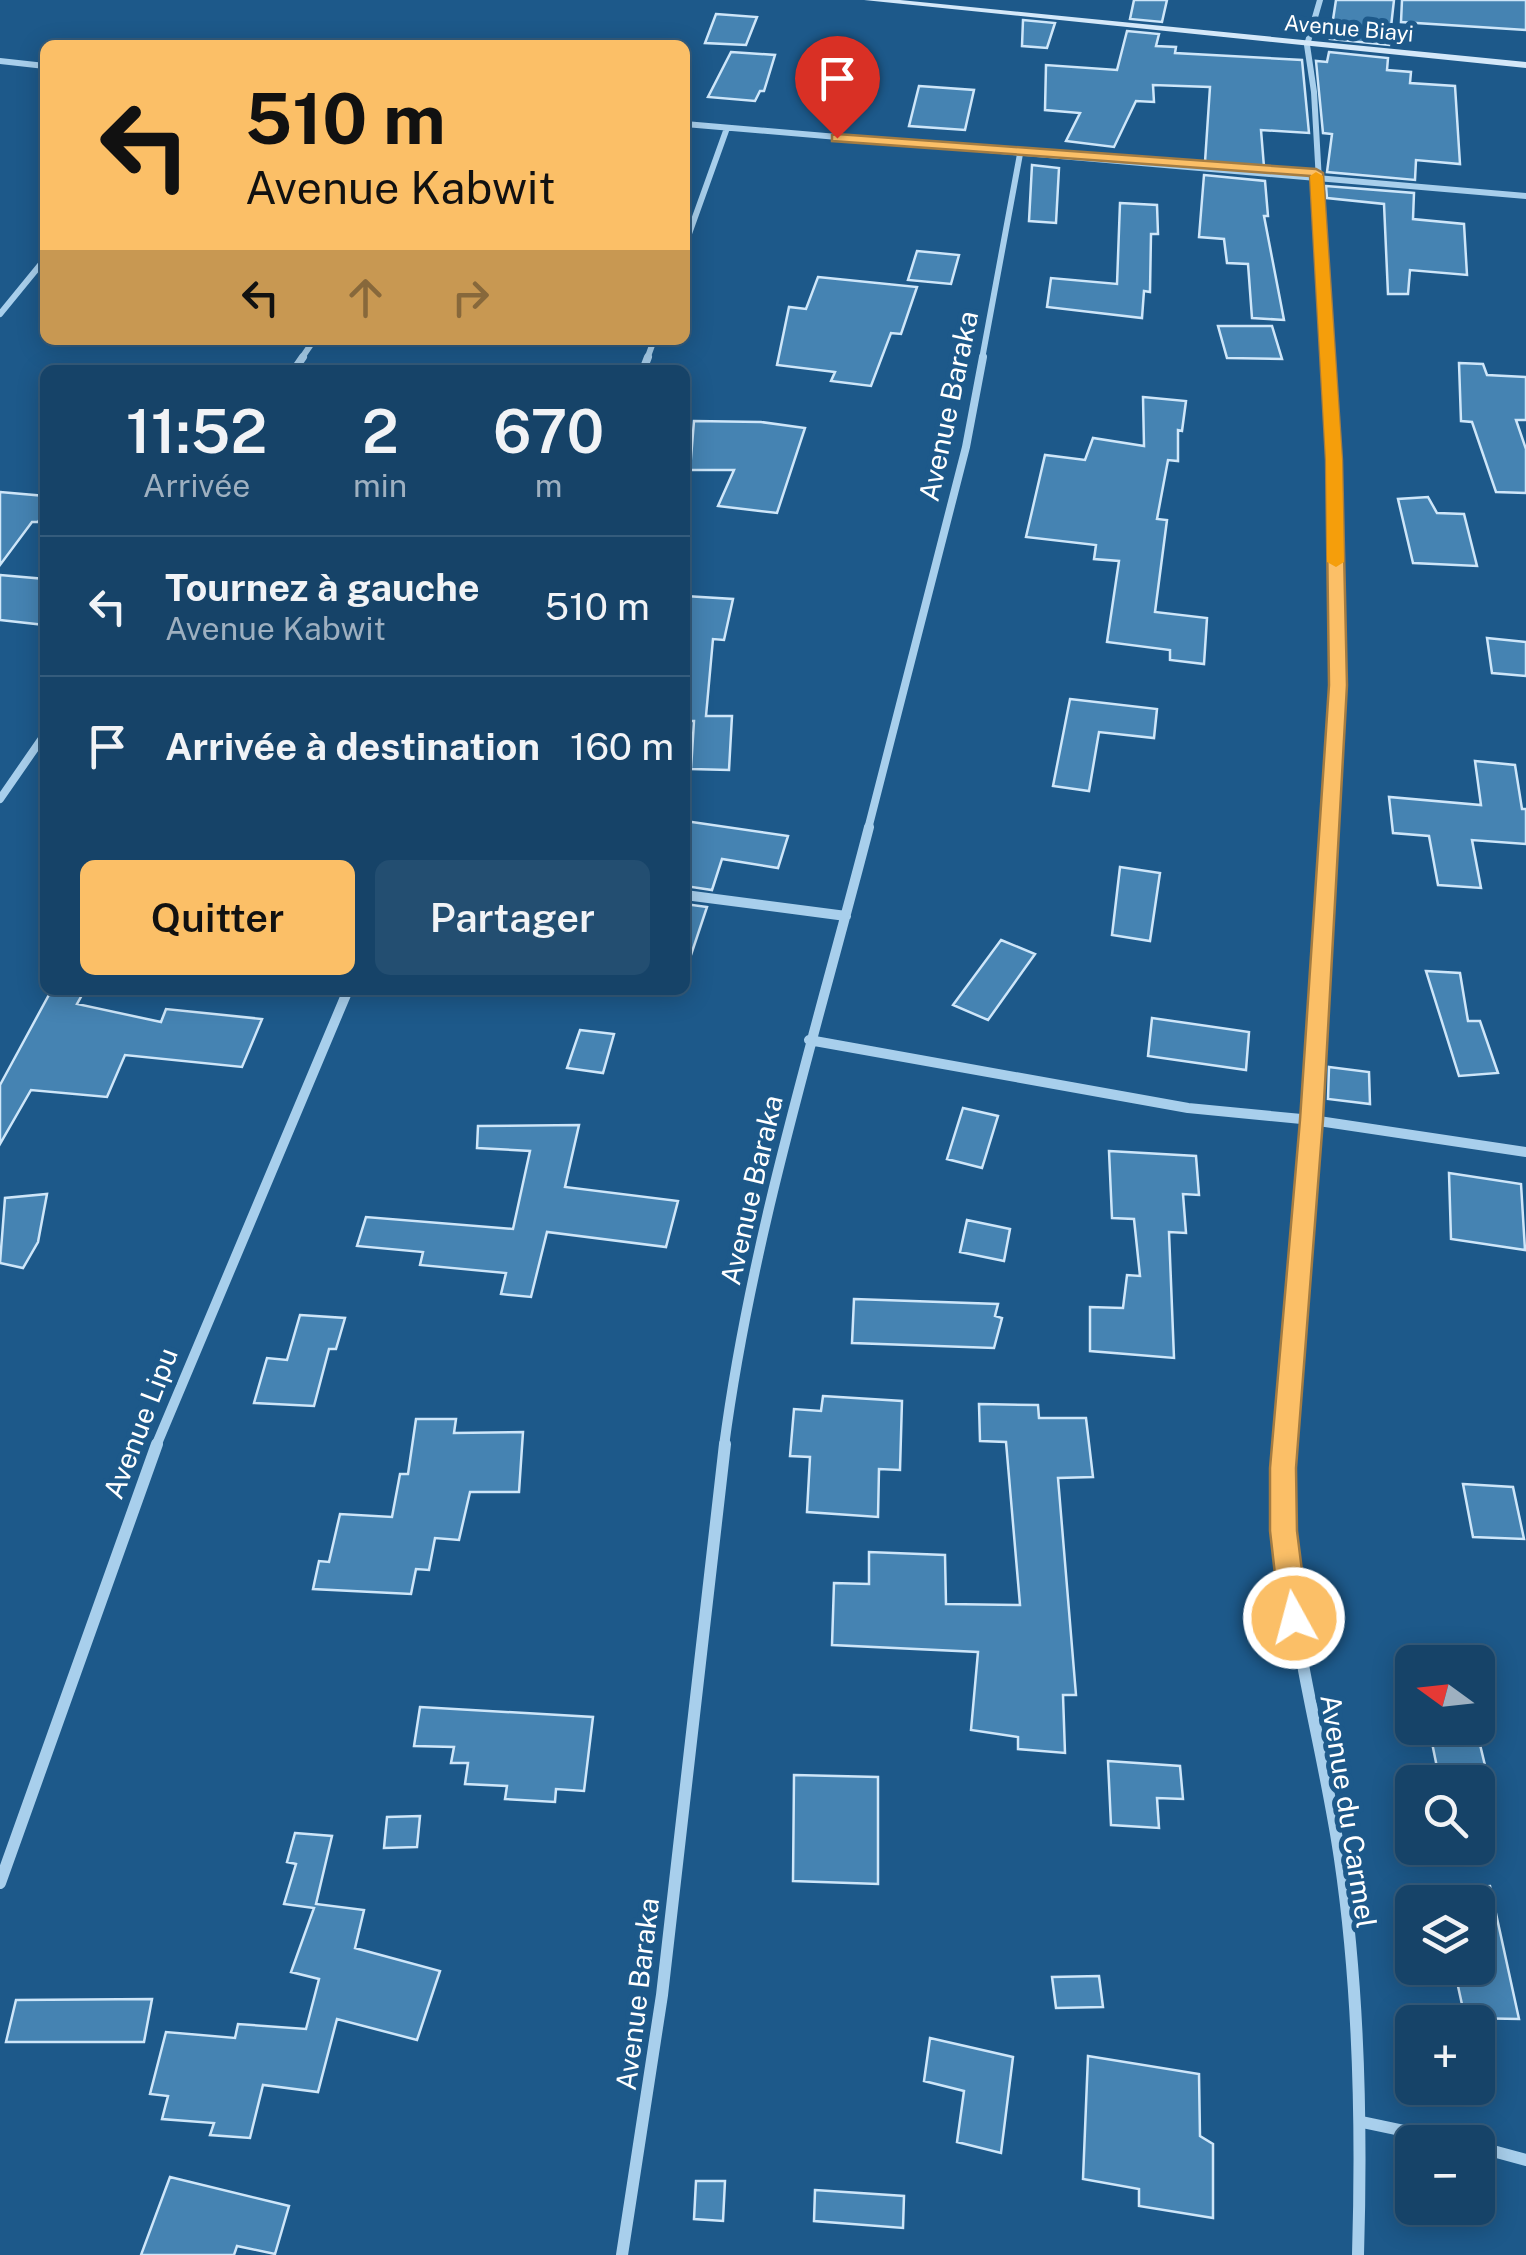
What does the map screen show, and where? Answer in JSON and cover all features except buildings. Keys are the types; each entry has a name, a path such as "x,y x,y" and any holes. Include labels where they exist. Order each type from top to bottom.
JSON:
{"street":[{"name":"Avenue Biayi","path":"869,0 958,4 1307,45 1526,65"},
{"name":"Avenue du Carmel","path":"1320,0 1307,45 1314,92 1334,460 1338,685 1312,1120 1283,1468 1284,1531 1294,1618 1340,1860 1362,2122 1358,2255"},
{"path":"0,61 40,65"},
{"path":"690,124 1020,154 1316,173 1526,196"},
{"path":"690,231 727,128"},
{"name":"Avenue Baraka","path":"622,2255 662,1996 702,1612 736,1356 809,1040 846,916 966,447 1020,154"},
{"path":"0,314 40,265"},
{"path":"0,799 40,741"},
{"path":"690,895 846,916"},
{"name":"Avenue Lipu","path":"0,1883 164,1424 346,995"},
{"path":"809,1040 1188,1108 1312,1120 1526,1152"},
{"path":"1362,2122 1395,2129"},
{"path":"1495,2152 1526,2160"}],"slow traffic":[{"path":"1316,176 1334,460 1336,562"}],"route":[{"path":"837,138 1316,173 1334,460 1338,685 1312,1120 1283,1468 1284,1531 1294,1618"}]}
